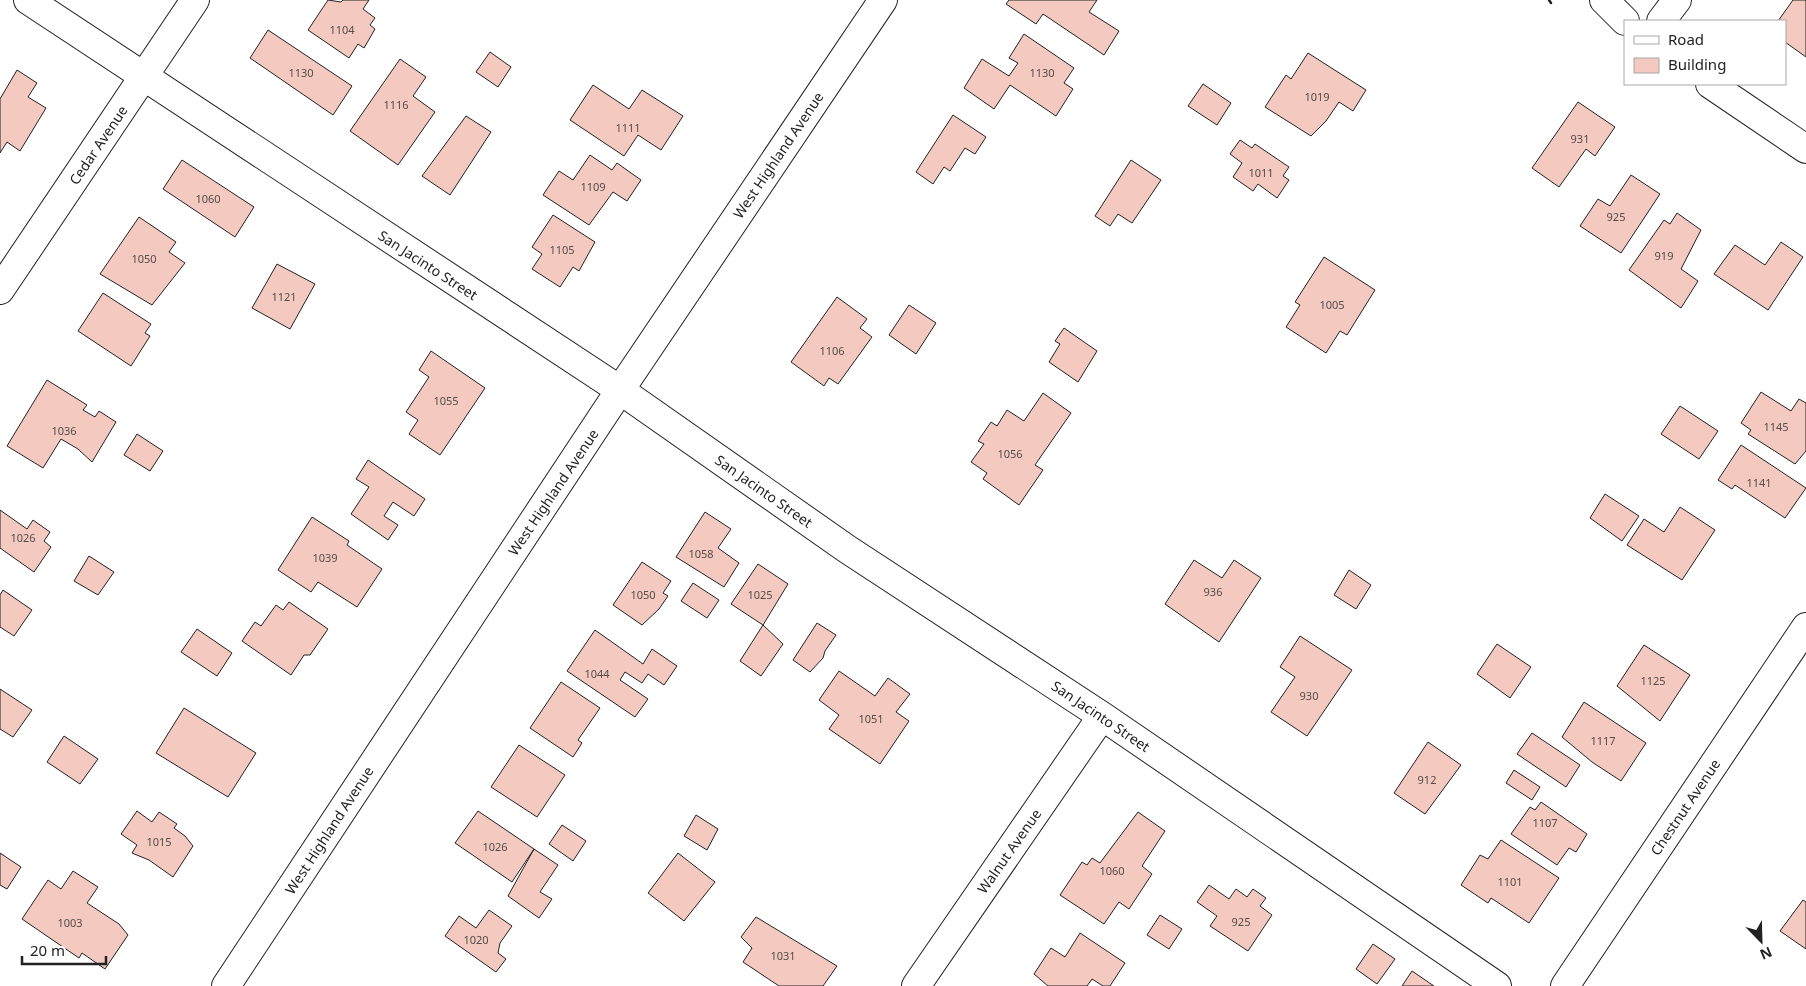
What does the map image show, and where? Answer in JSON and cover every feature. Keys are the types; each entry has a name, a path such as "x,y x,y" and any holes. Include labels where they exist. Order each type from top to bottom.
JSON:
{"street":[{"name":"San Jacinto Street","path":"28,0 143,78 620,390 847,549 1102,716 1497,986"},
{"name":"Cedar Avenue","path":"0,290 195,0"},
{"name":"West Highland Avenue","path":"226,986 620,390 883,0"},
{"path":"1604,0 1624,20"},
{"path":"1662,20 1677,0"},
{"path":"1711,85 1806,149"},
{"name":"Chestnut Avenue","path":"1565,986 1806,627"},
{"name":"Walnut Avenue","path":"916,986 1102,716"}],"building":[{"path":"328,0 341,2 343,0 369,0 363,9 375,18 370,25 375,29 364,48 358,44 349,58 308,30"},
{"path":"1009,0 1097,0 1089,12 1119,31 1104,55 1043,14 1036,24 1006,4"},
{"path":"1793,0 1806,0 1806,57 1786,43 1786,20 1779,20"},
{"path":"268,30 352,86 333,115 250,58"},
{"path":"1024,34 1074,68 1064,83 1073,89 1056,116 1010,85 994,109 964,88 982,59 1009,76 1018,63 1009,58"},
{"path":"490,52 511,67 498,87 476,72"},
{"path":"1308,53 1366,90 1353,111 1339,102 1326,121 1311,136 1265,107 1286,75 1291,79"},
{"path":"400,59 426,77 413,96 435,112 398,165 350,131"},
{"path":"17,70 37,83 28,97 46,108 20,151 7,142 0,153 0,99"},
{"path":"1203,84 1231,103 1217,125 1188,106"},
{"path":"593,85 629,109 642,90 683,116 661,150 638,135 624,156 570,120"},
{"path":"1578,102 1615,127 1595,156 1586,149 1559,187 1532,168"},
{"path":"953,115 986,137 975,154 965,148 950,171 944,167 933,184 916,172"},
{"path":"466,116 491,132 450,195 422,176"},
{"path":"1240,140 1252,148 1255,144 1289,167 1283,176 1289,180 1277,198 1258,184 1253,191 1233,177 1242,163 1230,154"},
{"path":"590,155 612,170 617,163 641,180 627,201 613,192 589,225 543,195 559,171 573,180"},
{"path":"182,160 254,207 235,237 163,189"},
{"path":"1131,160 1161,180 1132,223 1118,214 1110,226 1095,216"},
{"path":"1631,175 1660,194 1621,253 1580,226 1598,199 1610,206"},
{"path":"1677,213 1701,230 1681,269 1698,281 1681,308 1629,270 1664,220 1670,224"},
{"path":"553,215 595,242 579,271 573,267 560,287 532,269 542,254 532,247"},
{"path":"139,217 176,242 169,252 185,263 152,305 100,274"},
{"path":"1781,242 1803,257 1768,310 1714,274 1735,245 1765,265"},
{"path":"1324,257 1375,290 1347,335 1340,331 1326,353 1286,327 1300,305 1295,302"},
{"path":"277,264 315,284 290,329 252,308"},
{"path":"103,293 151,324 145,333 150,336 131,366 78,331"},
{"path":"837,297 867,319 860,328 872,337 838,384 829,378 824,386 791,362"},
{"path":"909,305 936,323 916,354 889,335"},
{"path":"1064,328 1097,351 1078,382 1049,362 1060,344 1055,341"},
{"path":"431,351 485,388 440,455 409,434 418,420 406,412 429,377 419,370"},
{"path":"47,380 87,405 83,410 95,417 99,411 116,422 92,462 78,449 61,439 43,468 7,446"},
{"path":"1761,392 1791,411 1799,399 1806,403 1806,451 1795,464 1748,434 1751,430 1741,423"},
{"path":"1043,393 1071,413 1035,465 1043,470 1019,505 983,479 987,473 971,462 984,444 978,441 991,422 997,426 1007,410 1024,421"},
{"path":"1680,406 1718,431 1699,459 1661,434"},
{"path":"137,434 163,451 150,471 124,455"},
{"path":"1741,445 1806,488 1785,518 1735,485 1732,489 1718,480"},
{"path":"368,460 425,499 414,516 393,502 384,516 398,525 388,540 351,514 369,487 356,479"},
{"path":"1605,494 1639,516 1622,541 1590,518"},
{"path":"1680,507 1715,530 1682,580 1627,545 1644,519 1664,532"},
{"path":"0,510 27,529 33,520 50,532 44,541 51,547 34,572 0,548"},
{"path":"705,512 731,529 718,548 739,563 724,587 676,557"},
{"path":"312,517 349,541 347,545 382,569 357,607 318,582 311,592 278,570"},
{"path":"89,556 114,572 98,595 74,581"},
{"path":"1194,560 1222,578 1234,560 1261,578 1219,642 1165,604"},
{"path":"642,562 671,581 663,593 668,596 659,609 642,625 613,605"},
{"path":"758,564 788,584 763,625 731,604"},
{"path":"1349,570 1371,585 1356,609 1334,595"},
{"path":"693,583 719,600 707,618 681,601"},
{"path":"3,590 32,610 14,636 0,627 0,595"},
{"path":"289,602 328,629 310,655 304,655 291,675 242,641 255,622 261,626 276,605 283,610"},
{"path":"817,623 836,635 825,651 823,658 810,672 793,660"},
{"path":"763,625 783,644 761,676 740,661"},
{"path":"197,629 232,653 217,676 181,652"},
{"path":"595,630 643,664 652,649 677,666 664,685 648,674 642,683 625,672 620,680 648,699 635,717 567,671"},
{"path":"1300,636 1352,670 1307,736 1271,712 1295,677 1280,667"},
{"path":"1497,644 1531,667 1510,698 1477,674"},
{"path":"1644,645 1690,675 1660,721 1617,686"},
{"path":"839,671 875,696 888,678 910,694 896,712 909,721 880,764 829,729 839,715 819,700"},
{"path":"561,682 600,708 578,740 582,743 573,757 530,728"},
{"path":"0,689 32,710 13,737 0,729"},
{"path":"1584,702 1646,743 1621,781 1592,762 1562,737"},
{"path":"184,708 256,753 228,797 156,753"},
{"path":"1532,733 1580,765 1566,787 1517,754"},
{"path":"64,736 98,759 80,784 47,762"},
{"path":"1428,742 1461,765 1425,814 1394,793"},
{"path":"519,745 565,775 537,817 491,787"},
{"path":"1514,770 1540,787 1532,800 1506,783"},
{"path":"1541,802 1587,834 1576,852 1569,848 1557,865 1511,834 1530,807 1535,810"},
{"path":"137,811 152,822 159,812 177,824 174,828 185,836 193,846 173,877 149,860 132,853 137,845 121,834"},
{"path":"478,811 534,849 512,882 455,843"},
{"path":"1138,812 1165,831 1142,866 1152,874 1129,909 1119,902 1104,924 1060,895 1082,862 1087,865 1092,858 1100,863"},
{"path":"696,815 718,829 707,850 684,836"},
{"path":"562,825 586,841 573,861 549,844"},
{"path":"1501,840 1559,878 1529,923 1491,898 1488,903 1461,885 1480,855 1488,859"},
{"path":"534,849 558,865 540,892 552,899 539,918 508,896"},
{"path":"0,853 21,867 7,889 0,885"},
{"path":"678,853 715,882 684,921 648,893"},
{"path":"73,871 98,887 87,903 119,924 128,935 105,969 82,953 79,958 22,919 48,880 61,889"},
{"path":"1209,885 1229,899 1236,889 1247,897 1253,889 1266,898 1260,906 1272,915 1248,951 1210,926 1217,916 1197,902"},
{"path":"1803,900 1806,902 1806,949 1780,931"},
{"path":"489,910 512,926 500,943 498,953 506,959 496,972 445,936 459,916 476,928"},
{"path":"1160,915 1182,929 1169,949 1147,935"},
{"path":"756,917 837,966 823,986 779,986 743,962 752,948 741,937"},
{"path":"1080,933 1125,963 1110,986 1103,986 1092,979 1087,986 1048,986 1034,974 1051,948 1065,957"},
{"path":"1373,944 1395,959 1377,984 1356,969"},
{"path":"1412,971 1434,986 1402,986"}]}
